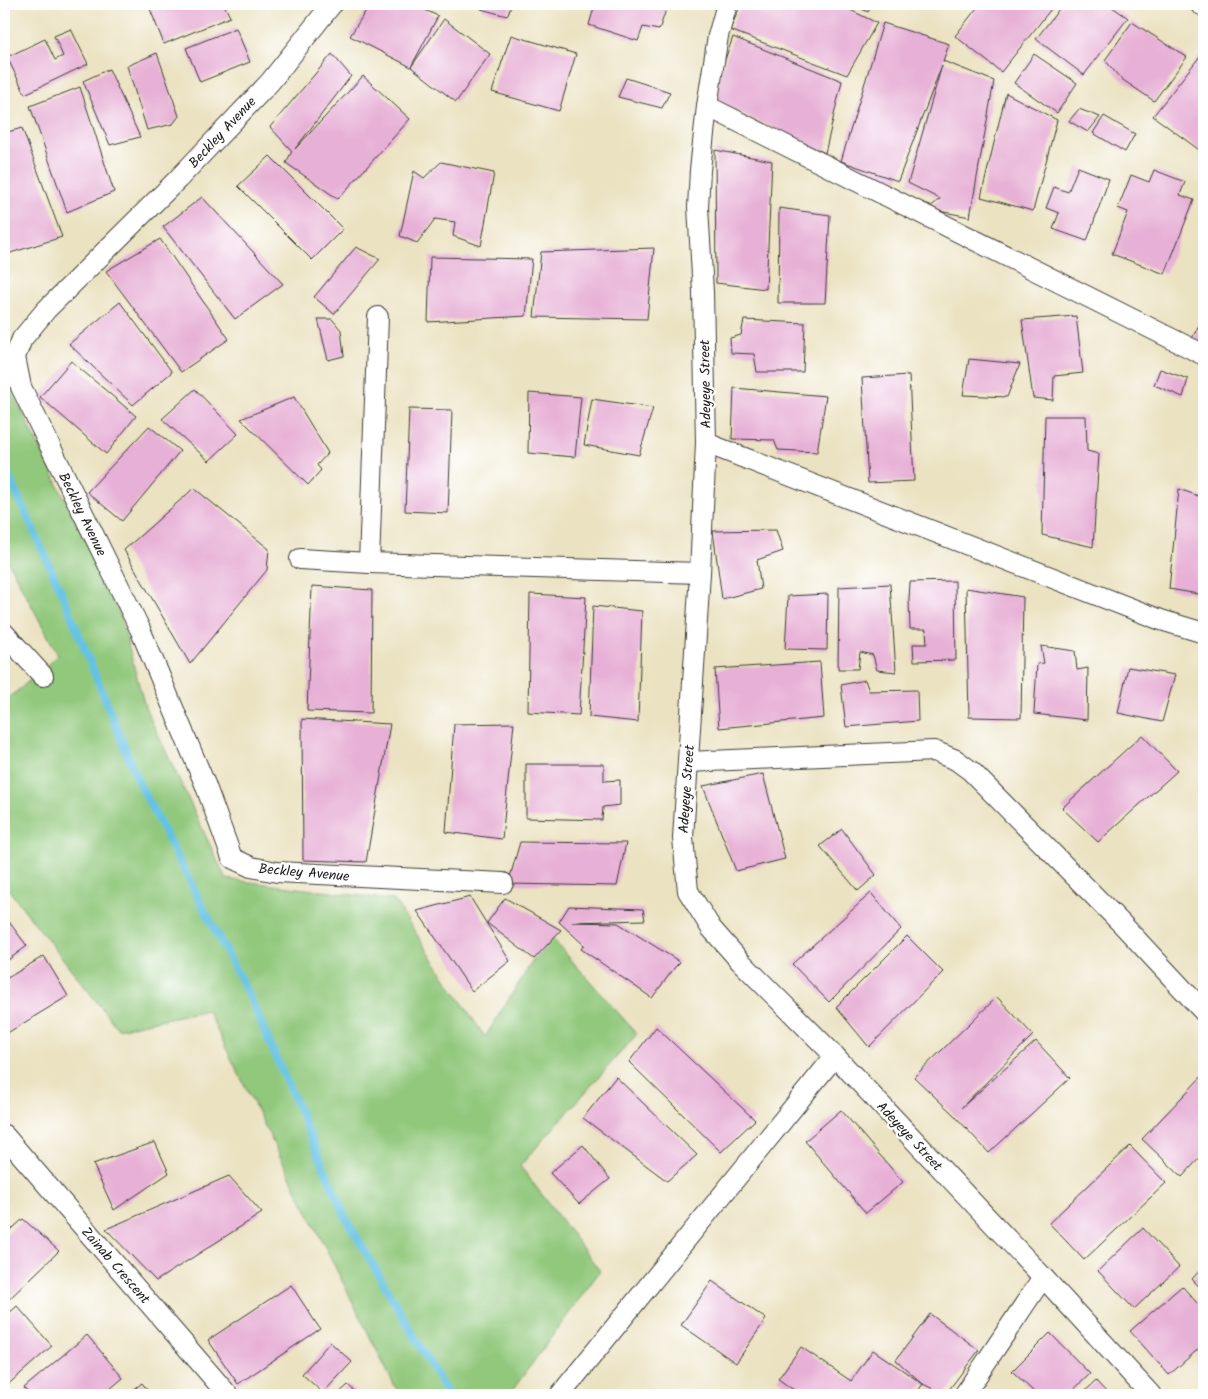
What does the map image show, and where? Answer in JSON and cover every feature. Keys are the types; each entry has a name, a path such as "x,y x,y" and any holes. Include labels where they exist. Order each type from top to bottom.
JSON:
{"street":[{"name":"Beckley Avenue","path":"332,4 270,82 178,179 46,310 22,339 15,357 21,387 140,629 205,784 232,858 251,867 277,872 503,883"},
{"name":"Adeyeye Street","path":"727,4 718,36 706,106 698,208 703,292 706,444 700,573 682,838 688,891 711,928 740,961 835,1056 1151,1395"},
{"path":"1200,4 1204,6"},
{"path":"706,106 1204,355"},
{"path":"369,563 378,318"},
{"path":"706,444 1152,616 1204,633"},
{"path":"300,559 369,563 700,573"},
{"path":"4,632 43,676"},
{"path":"688,762 934,751 956,760 971,771 1095,896 1204,1012"},
{"path":"560,1395 835,1056"},
{"name":"Zainab Crescent","path":"4,1136 228,1395"},
{"path":"964,1395 1042,1277"}],"green space":[{"path":"4,375 117,604 145,707 226,879 394,900 485,1037 549,935 637,1034 520,1166 600,1271 509,1395 402,1395 395,1387 207,1010 118,1029 4,884 4,701 58,655 4,554"}],"building":[{"path":"164,4 224,4 230,17 164,44 150,9"},
{"path":"370,4 412,4 438,16 411,67 350,36"},
{"path":"484,4 512,4 507,16 481,9"},
{"path":"595,4 668,4 659,30 643,27 638,41 589,25"},
{"path":"741,4 838,4 877,23 847,75 730,30"},
{"path":"852,4 873,4 868,12"},
{"path":"980,4 1055,4 1001,72 955,36"},
{"path":"1063,4 1108,4 1128,18 1084,75 1036,39"},
{"path":"444,19 490,54 456,102 411,67"},
{"path":"1132,22 1187,57 1154,101 1120,78 1105,60"},
{"path":"883,23 949,44 943,61 994,81 970,217 928,209 940,199 908,183 942,65 898,181 841,161"},
{"path":"236,28 250,62 200,82 186,48"},
{"path":"71,29 88,64 25,94 7,57 45,39 55,60 63,56 54,36"},
{"path":"511,35 576,54 559,111 492,92"},
{"path":"733,37 842,81 825,153 711,99"},
{"path":"1204,51 1204,149 1202,152 1153,116"},
{"path":"157,53 179,116 173,124 147,130 127,66"},
{"path":"332,54 351,76 295,149 363,76 410,119 338,199 286,163 292,151 270,127"},
{"path":"1034,54 1077,83 1057,113 1014,83"},
{"path":"109,69 140,137 110,145 83,81"},
{"path":"626,78 670,92 662,108 618,97"},
{"path":"80,87 114,192 67,212 30,106"},
{"path":"1006,93 1057,120 1033,211 981,197"},
{"path":"1079,109 1100,117 1088,132 1069,121"},
{"path":"1104,116 1135,134 1125,152 1093,133"},
{"path":"22,128 62,237 4,255 4,133"},
{"path":"715,150 772,161 766,289 716,283"},
{"path":"270,156 343,229 312,260 238,186"},
{"path":"441,162 494,173 481,246 453,236 455,222 435,219 417,243 400,236 414,171 424,178"},
{"path":"1078,167 1109,179 1087,241 1053,229 1059,213 1046,208 1054,187 1068,192"},
{"path":"1154,170 1185,182 1180,195 1194,200 1165,274 1112,254 1128,212 1118,208 1131,175 1149,182"},
{"path":"202,197 283,284 235,319 163,227"},
{"path":"779,208 830,215 825,303 778,303"},
{"path":"160,239 229,339 181,372 106,271"},
{"path":"356,247 380,259 334,314 314,297"},
{"path":"654,248 647,319 534,317 541,252"},
{"path":"430,257 532,259 526,316 428,322"},
{"path":"120,302 172,372 133,405 69,344"},
{"path":"1076,316 1083,373 1054,376 1053,400 1033,398 1022,320"},
{"path":"318,319 332,319 341,330 344,356 328,360"},
{"path":"744,320 805,323 803,372 757,372 754,354 731,353 730,338 741,335"},
{"path":"1199,325 1204,326 1204,349 1190,342"},
{"path":"969,359 1020,364 1007,397 963,395"},
{"path":"71,361 136,416 106,454 40,397"},
{"path":"1160,369 1188,379 1183,397 1154,385"},
{"path":"909,375 914,481 868,483 862,378"},
{"path":"734,388 826,396 817,452 778,450 774,440 732,439"},
{"path":"195,389 238,434 209,461 162,419"},
{"path":"529,393 581,397 575,457 528,453"},
{"path":"294,397 328,453 317,465 321,470 308,485 241,419"},
{"path":"592,399 653,408 639,455 584,445"},
{"path":"409,409 452,410 448,513 405,511"},
{"path":"1045,416 1086,416 1087,451 1099,454 1093,547 1042,535"},
{"path":"149,426 180,451 122,521 87,492"},
{"path":"194,488 269,549 267,570 190,664 124,550"},
{"path":"1179,489 1204,498 1204,595 1169,589"},
{"path":"776,530 783,551 757,560 761,589 722,599 713,531"},
{"path":"955,581 956,660 914,661 913,644 927,644 926,629 910,629 910,582"},
{"path":"890,584 896,672 877,670 873,655 860,652 858,669 838,669 839,587"},
{"path":"312,586 372,590 371,713 307,711"},
{"path":"966,588 1023,597 1021,718 969,717"},
{"path":"530,594 586,597 579,715 528,712"},
{"path":"828,594 827,650 785,649 788,596"},
{"path":"593,606 642,611 638,722 589,717"},
{"path":"1041,646 1075,651 1077,670 1088,668 1087,720 1034,714 1037,664 1044,663"},
{"path":"820,662 824,718 719,728 715,669"},
{"path":"1128,667 1175,675 1162,722 1118,713"},
{"path":"865,680 869,691 917,690 918,721 846,727 841,685"},
{"path":"302,719 390,724 366,862 303,860"},
{"path":"514,723 502,839 446,832 454,724"},
{"path":"1142,735 1177,771 1098,842 1062,808"},
{"path":"526,764 604,764 604,781 620,780 620,805 603,807 602,820 526,818"},
{"path":"763,774 785,859 736,871 703,786"},
{"path":"842,829 876,875 858,891 820,846"},
{"path":"520,842 626,843 617,886 508,884"},
{"path":"871,893 901,929 829,1002 792,964"},
{"path":"470,897 510,961 472,991 417,911"},
{"path":"505,898 561,930 534,959 487,923"},
{"path":"569,906 643,909 645,920 572,922 618,923 680,962 652,998 581,949 584,945 559,922"},
{"path":"4,915 27,946 4,963"},
{"path":"907,936 943,972 869,1047 836,1007"},
{"path":"44,956 68,996 4,1035 4,980"},
{"path":"997,997 1033,1035 961,1108 1036,1041 1070,1078 989,1153 954,1115 914,1077"},
{"path":"656,1027 755,1120 721,1152 629,1062"},
{"path":"1204,1074 1204,1153 1182,1177 1142,1139"},
{"path":"616,1077 697,1155 667,1181 583,1118"},
{"path":"841,1110 903,1182 866,1213 805,1141"},
{"path":"155,1142 169,1173 114,1210 93,1164"},
{"path":"583,1145 610,1179 579,1204 550,1173"},
{"path":"1130,1146 1166,1183 1084,1260 1049,1223"},
{"path":"229,1176 262,1213 156,1281 106,1229"},
{"path":"23,1219 59,1251 4,1304 4,1236"},
{"path":"1143,1228 1179,1267 1134,1309 1098,1271"},
{"path":"1204,1266 1204,1292 1192,1279"},
{"path":"712,1281 766,1319 736,1363 681,1325"},
{"path":"291,1285 320,1329 238,1384 208,1340"},
{"path":"1182,1286 1204,1311 1204,1344 1169,1375 1130,1331"},
{"path":"17,1306 52,1346 4,1388 4,1318"},
{"path":"930,1314 979,1350 945,1395 923,1384 896,1360"},
{"path":"1050,1333 1090,1374 1068,1395 1037,1395 1012,1371"},
{"path":"87,1335 123,1378 103,1395 30,1395 24,1388"},
{"path":"330,1342 352,1362 323,1393 302,1374"},
{"path":"801,1347 851,1381 873,1350 923,1384 915,1395 853,1395 845,1390 841,1395 801,1395 778,1379"},
{"path":"1096,1381 1109,1395 1081,1395"},
{"path":"142,1383 151,1395 127,1395"},
{"path":"348,1385 359,1395 337,1395"}],"waterway":[{"path":"4,465 65,600 139,783 251,1000 346,1218 448,1395"}]}
